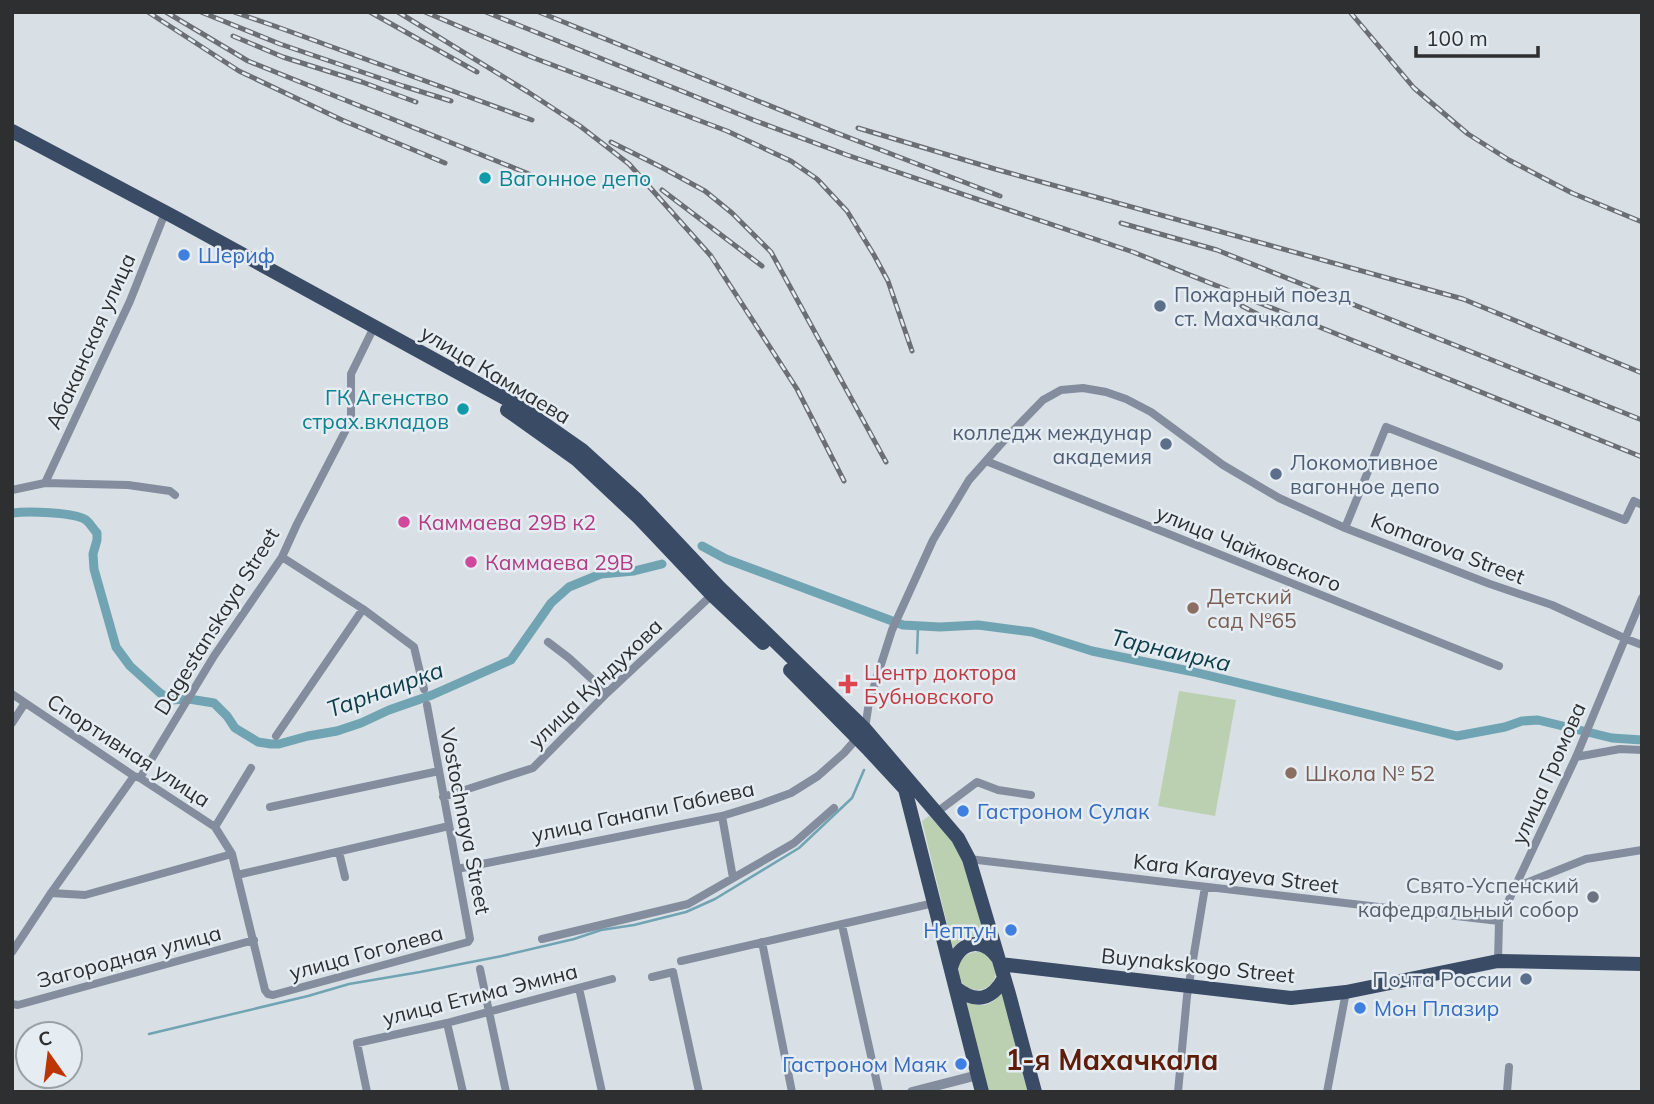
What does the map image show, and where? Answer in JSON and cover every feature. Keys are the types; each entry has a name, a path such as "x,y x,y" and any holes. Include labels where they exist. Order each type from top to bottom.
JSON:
{"main road":[{"name":"улица Каммаева","path":"12,131 372,330 513,414 576,459 639,518 861,733 908,786 937,812 958,838 970,859 1035,1092"},
{"name":"улица Каммаева","path":"12,140 163,216"},
{"path":"908,786 934,903 982,1092"},
{"path":"951,968 954,957 961,949 971,944 992,950 1001,969 998,988 989,996 977,998 956,988"},
{"name":"Buynakskogo Street","path":"1001,969 1291,1006 1498,961 1642,964"},
{"name":"Buynakskogo Street","path":"1346,995 1499,970 1642,972"}],"street":[{"name":"Абаканская улица","path":"45,483 130,301 163,216"},
{"name":"Dagestanskaya Street","path":"12,952 51,893 137,777 214,656 282,557 351,420 351,374 372,330"},
{"name":"Komarova Street","path":"986,461 1043,400 1061,390 1083,388 1106,392 1151,412 1212,457 1279,498 1345,528 1552,605 1642,645"},
{"path":"1345,528 1386,427 1625,520 1634,501 1642,505"},
{"path":"861,733 899,612 933,540 969,480 986,461"},
{"name":"улица Чайковского","path":"986,461 1499,666"},
{"path":"12,490 45,483 128,485 170,491 175,495"},
{"path":"282,557 363,609 414,647 424,689"},
{"name":"улица Кундухова","path":"443,797 533,768 607,693 716,591"},
{"name":"улица Громова","path":"1498,961 1499,921 1576,757 1642,598"},
{"path":"276,736 363,609"},
{"path":"548,642 607,693"},
{"name":"Спортивная улица","path":"12,694 215,827 232,854 265,990 273,995"},
{"path":"12,723 25,703"},
{"name":"Vostochnaya Street","path":"426,705 470,934 468,942"},
{"name":"улица Ганапи Габиева","path":"457,869 722,816 761,804 790,793 818,776 844,753 861,733"},
{"path":"1576,757 1620,749 1642,750"},
{"path":"215,827 251,768"},
{"path":"270,807 439,771"},
{"path":"937,812 977,782 998,790 1031,795"},
{"path":"542,939 688,904 794,843 834,808"},
{"path":"722,816 733,878"},
{"path":"237,875 449,826"},
{"path":"1516,887 1586,859 1641,851"},
{"path":"339,852 345,877"},
{"path":"51,893 85,895 232,854"},
{"name":"Kara Karayeva Street","path":"970,859 1499,921"},
{"path":"1178,1092 1188,991 1205,887"},
{"path":"681,961 934,903"},
{"path":"842,925 880,1092"},
{"name":"Загородная улица","path":"12,1004 18,1005 254,940"},
{"name":"улица Гоголева","path":"273,995 468,942"},
{"path":"762,942 792,1092"},
{"path":"480,969 506,1092"},
{"path":"652,977 673,972 699,1092"},
{"name":"улица Етима Эмина","path":"367,1092 357,1042 447,1023 612,979"},
{"path":"579,988 602,1092"},
{"path":"1327,1092 1346,995"},
{"path":"447,1023 463,1092"},
{"path":"1507,1092 1509,1067"},
{"path":"912,1092 978,1075"}],"green space":[{"path":"1179,691 1236,700 1215,816 1158,806"},
{"path":"929,816 954,841 966,863 988,939 969,937 953,948 922,821"},
{"path":"977,952 990,958 996,971 990,984 977,990 964,984 958,971 964,958"},
{"path":"1003,991 1028,1092 988,1092 965,1001 986,1005"}],"waterway":[{"name":"Тарнаирка","path":"12,513 61,514 80,517 88,522 97,533 93,554 94,569 116,647 130,666 171,700 189,699 214,703 235,728 258,742 271,744 337,731 361,723 511,660 551,603 569,587 601,574 634,571 662,564"},
{"name":"Тарнаирка","path":"702,546 726,559 903,625 978,625 1032,632 1092,651 1194,672 1457,736 1522,721 1538,720 1612,738 1642,740"},
{"path":"917,653 918,627"},
{"path":"149,1034 349,984 502,956 601,930 686,912 715,899 799,848 852,798 864,770"}],"railway":[{"path":"148,12 239,71 342,120 445,163"},
{"path":"166,12 248,61 529,174"},
{"path":"201,12 280,44 451,101"},
{"path":"234,12 532,120"},
{"path":"370,12 477,72"},
{"path":"398,12 580,126 629,164 711,256 797,389 844,481"},
{"path":"425,12 534,58 727,131 791,161 817,179 847,211 874,255 888,281 912,351"},
{"path":"486,12 847,155 1133,252 1642,457"},
{"path":"539,12 1000,196"},
{"path":"1350,12 1414,88 1468,134 1509,160 1572,193 1642,222"},
{"path":"233,36 283,57 416,102"},
{"path":"858,128 995,169 1463,299 1642,373"},
{"path":"611,142 705,191 732,213 771,252 886,462"},
{"path":"662,190 762,266"},
{"path":"1121,223 1217,250 1642,420"},
{"path":"1242,306 1280,326"}],"place":[{"name":"Вагонное депо","path":"485,178"},
{"name":"Шериф","path":"184,255"},
{"name":"Пожарный поезд ст. Махачкала","path":"1160,306"},
{"name":"ГК Агенство страх.вкладов","path":"463,409"},
{"name":"колледж междунар академия","path":"1166,444"},
{"name":"Локомотивное вагонное депо","path":"1276,474"},
{"name":"Каммаева 29В к2","path":"404,522"},
{"name":"Каммаева 29В","path":"471,562"},
{"name":"Детский сад №65","path":"1193,608"},
{"name":"Центр доктора Бубновского","path":"848,684"},
{"name":"Школа № 52","path":"1291,773"},
{"name":"Гастроном Сулак","path":"963,811"},
{"name":"Свято-Успенский кафедральный собор","path":"1593,897"},
{"name":"Нептун","path":"1011,930"},
{"name":"Почта России","path":"1526,979"},
{"name":"Мон Плазир","path":"1360,1008"},
{"name":"Гастроном Маяк","path":"961,1064"}],"district":[{"name":"1-я Махачкала","path":"1112,1059"}]}
